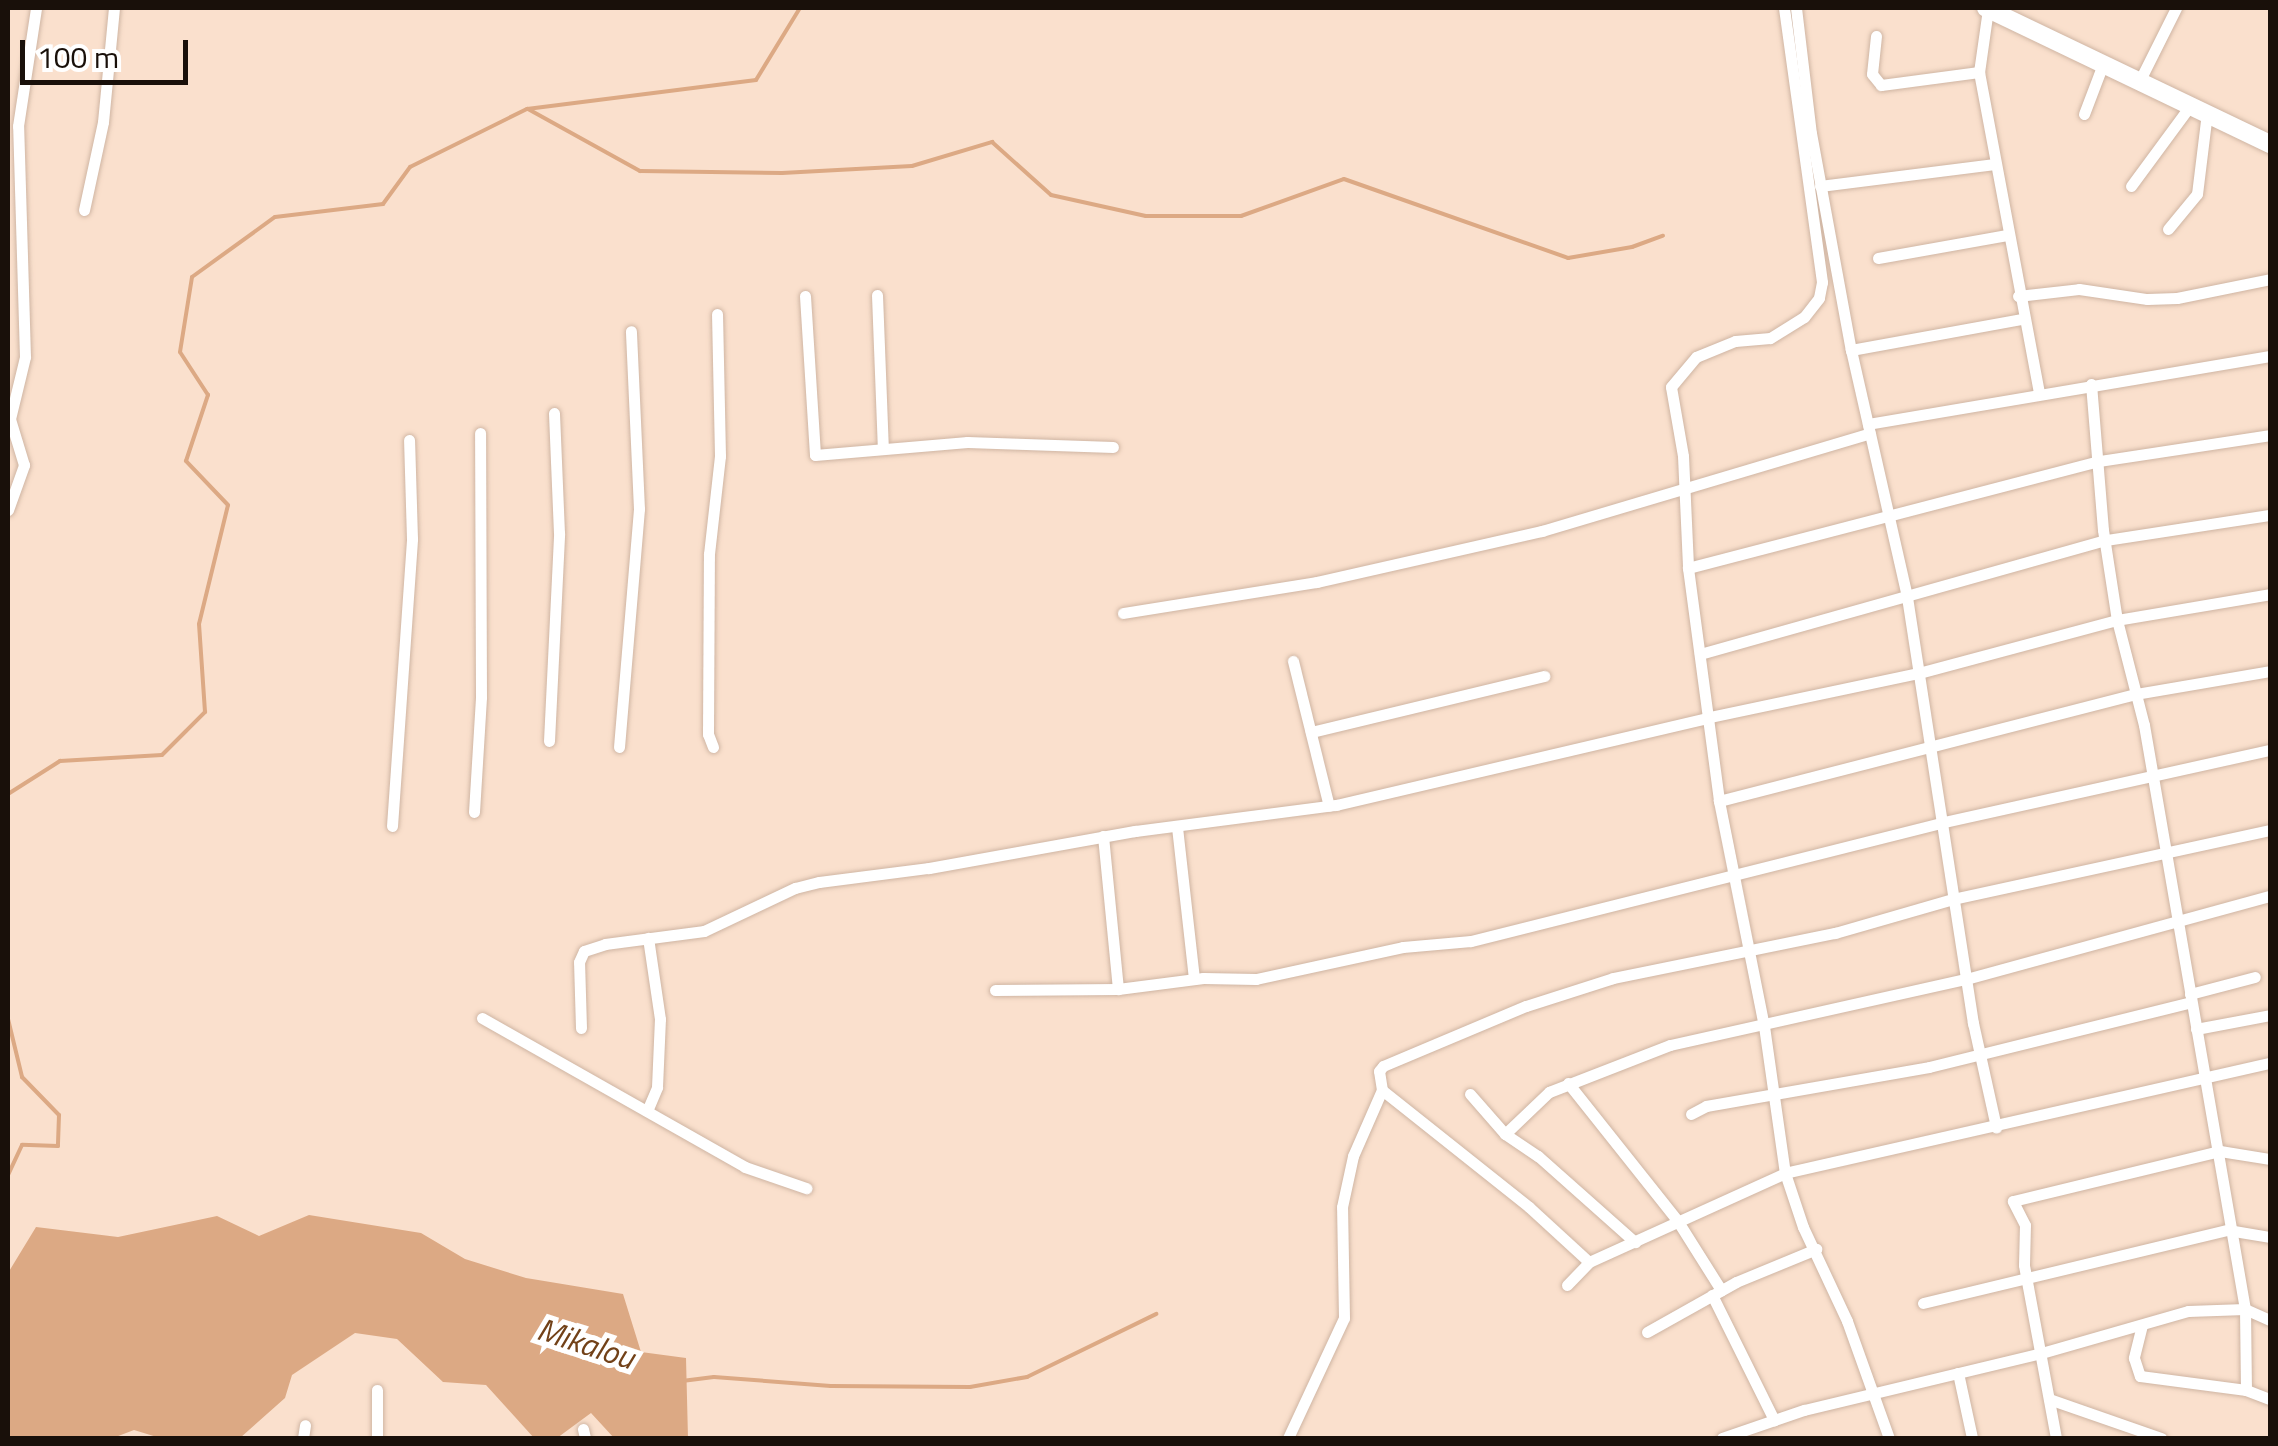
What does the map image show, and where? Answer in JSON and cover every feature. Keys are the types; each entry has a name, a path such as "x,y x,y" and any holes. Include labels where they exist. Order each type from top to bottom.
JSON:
{"highway":[{"path":"1987,8 2270,144"}],"street":[{"path":"8,510 24,465 10,419 25,357 18,126 36,8"},
{"path":"84,210 103,122 114,8"},
{"path":"1784,8 1851,350 1907,597 1966,979 1996,1127"},
{"path":"1796,8 1822,282 1819,298 1804,317 1770,338 1735,341 1696,357 1671,387 1686,488 1688,568 1720,801 1776,1093 1785,1174 1888,1438"},
{"path":"1987,8 1980,72 2022,319 2039,394"},
{"path":"2139,82 2176,8"},
{"path":"1876,36 1872,74 1881,85 1980,72"},
{"path":"2084,114 2103,64"},
{"path":"2131,186 2198,110"},
{"path":"2168,229 2196,194 2198,110"},
{"path":"1820,186 1995,164"},
{"path":"1878,258 2007,235"},
{"path":"2018,296 2079,289 2148,299 2177,298 2270,279"},
{"path":"877,295 883,449"},
{"path":"805,296 814,455 967,442 1113,447"},
{"path":"713,746 708,734 709,554 720,456 717,314"},
{"path":"1851,350 2022,319"},
{"path":"618,747 639,508 631,331"},
{"path":"1123,613 1317,582 1542,531 1869,428 2091,384 2270,356"},
{"path":"2091,384 2117,620 2152,773 2203,1077 2220,1151 2228,1230 2244,1309 2246,1390"},
{"path":"549,741 559,533 554,414"},
{"path":"474,812 481,697 480,433"},
{"path":"1688,568 2099,461 2270,435"},
{"path":"392,826 412,539 409,440"},
{"path":"1700,654 2106,540 2270,515"},
{"path":"581,1028 579,962 584,951 704,932 819,882 929,868 1103,836 1329,806 1710,717 1919,674 2117,620 2270,594"},
{"path":"1293,660 1329,806"},
{"path":"1720,801 2136,694 2270,670"},
{"path":"1311,732 1544,676"},
{"path":"995,990 1118,989 1194,979 1256,979 1403,947 1471,941 1940,823 2152,773 2270,750"},
{"path":"1177,828 1194,979"},
{"path":"1288,1438 1344,1318 1342,1207 1347,1178 1382,1090 1378,1071 1383,1066 1526,1006 1613,978 1835,932 1953,899 2270,830"},
{"path":"1103,836 1118,989"},
{"path":"1504,1134 1539,1099 1568,1083 1670,1045 1966,979 2270,896"},
{"path":"647,1111 657,1087 660,1020 648,938"},
{"path":"1691,1114 1706,1106 1980,1055 2255,978"},
{"path":"2196,1029 2270,1015"},
{"path":"482,1018 745,1167 806,1188"},
{"path":"1567,1286 1588,1262 1785,1174 2270,1063"},
{"path":"1568,1083 1676,1220 1716,1293 1774,1420"},
{"path":"1382,1090 1530,1207 1588,1262"},
{"path":"1470,1094 1504,1134 1538,1156 1634,1242"},
{"path":"2056,1438 2026,1276 2026,1225 2013,1201 2220,1151 2270,1159"},
{"path":"1922,1304 2228,1230 2270,1236"},
{"path":"1647,1332 1716,1293 1816,1248"},
{"path":"1722,1438 1873,1392 2038,1354 2188,1310 2244,1309 2270,1320"},
{"path":"2142,1325 2134,1358 2140,1376 2246,1390 2270,1400"},
{"path":"1958,1372 1972,1438"},
{"path":"377,1390 377,1438"},
{"path":"2049,1399 2161,1438"}],"water":[{"path":"309,1215 421,1233 465,1259 526,1278 623,1294 641,1352 686,1358 688,1438 614,1438 591,1413 557,1438 534,1438 486,1385 443,1382 397,1339 355,1333 292,1375 285,1398 240,1438 160,1438 134,1430 113,1438 8,1438 8,1273 36,1227 118,1237 217,1216 259,1236"}],"waterway":[{"path":"8,794 60,761 162,755 205,712 199,624 228,505 186,461 208,395 180,352 192,277 275,217 383,204 410,167 527,109 756,80 800,8"},
{"path":"528,109 640,171 782,173 912,166 992,142 1051,195 1146,216 1241,216 1344,179 1568,258 1632,247 1663,236"},
{"path":"8,1019 22,1077 59,1115 58,1146 22,1145 8,1175"},
{"name":"Mikalou","path":"682,1381 714,1377 831,1386 970,1387 1027,1377 1156,1314"}]}
